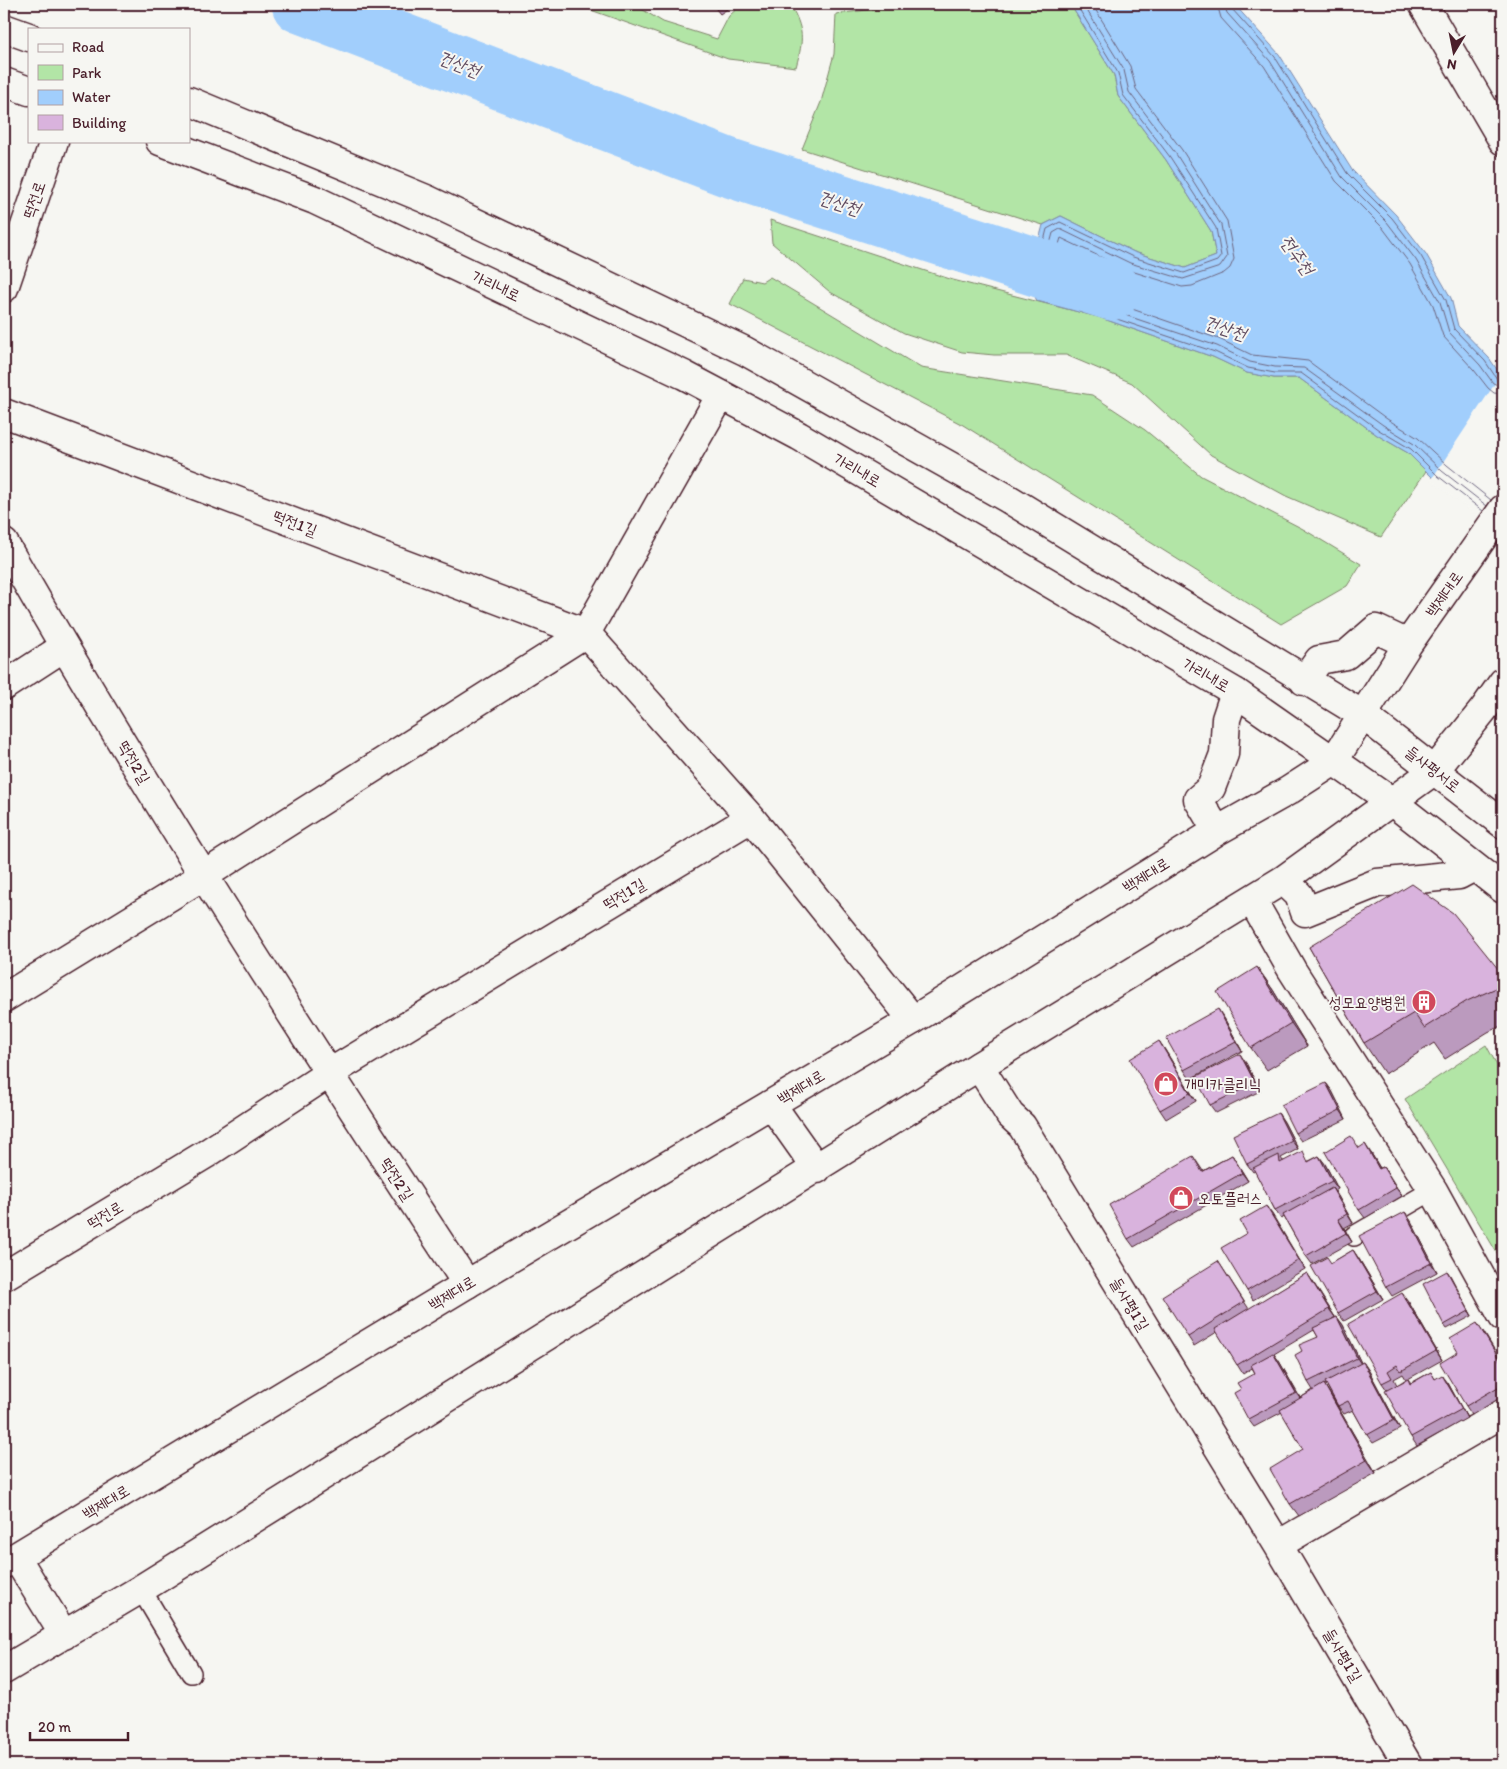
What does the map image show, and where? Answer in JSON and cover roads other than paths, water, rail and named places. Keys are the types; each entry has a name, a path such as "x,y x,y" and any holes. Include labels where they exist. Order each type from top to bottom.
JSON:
{"street":[{"path":"1423,4 1503,141"},
{"path":"4,28 28,37"},
{"path":"4,82 28,91"},
{"path":"190,101 426,199 745,351 1007,498 1243,640 1304,681 1363,715"},
{"name":"떡전로","path":"4,288 54,142"},
{"name":"가리내로","path":"163,142 315,200 684,376 799,436 1234,692 1391,801 1503,889"},
{"path":"4,998 203,876 586,633 721,395"},
{"name":"떡전1길","path":"4,413 586,633 752,818 913,1020"},
{"name":"백제대로","path":"10,1560 467,1284 913,1020 1333,762 1410,642 1503,509"},
{"name":"떡전2길","path":"4,543 64,647 203,876 328,1074 467,1284"},
{"path":"1304,681 1319,660 1346,655 1376,629 1410,642"},
{"path":"4,686 64,647"},
{"path":"4,1670 141,1589 979,1066 1283,880 1435,770 1503,682"},
{"path":"1217,832 1198,799 1211,788 1224,754 1226,719 1234,692"},
{"name":"들사평서로","path":"1363,715 1503,824"},
{"name":"떡전1길","path":"328,1074 752,818"},
{"path":"1283,880 1299,895 1304,912 1377,883 1459,875 1474,867"},
{"path":"1252,900 1292,970 1433,1190 1503,1317"},
{"name":"들사평1길","path":"979,1066 1010,1115 1022,1126 1278,1545 1408,1765"},
{"name":"떡전로","path":"4,1276 206,1154 328,1074"},
{"path":"772,1104 817,1168"},
{"path":"1278,1545 1503,1412"},
{"path":"10,1560 64,1635"}],"lane":[{"path":"1354,1236 1433,1190"},
{"path":"141,1589 191,1673"}],"water":[{"name":"전주천","path":"1070,4 1234,4 1279,54 1352,170 1396,215 1426,254 1451,298 1458,326 1489,358 1503,378 1434,479 1408,453 1377,435 1299,378 1274,378 1247,373 1213,357 1098,317 1037,301 1028,282 1043,225 1061,216 1134,252 1185,268 1216,256 1211,231 1166,160 1118,96 1114,75"}],"waterway":[{"name":"건산천","path":"301,4 727,167 1111,291"}],"place":[{"name":"성모요양병원","path":"1424,1002"},
{"name":"개미카클리닉","path":"1166,1084"},
{"name":"오토플러스","path":"1181,1198"}]}
